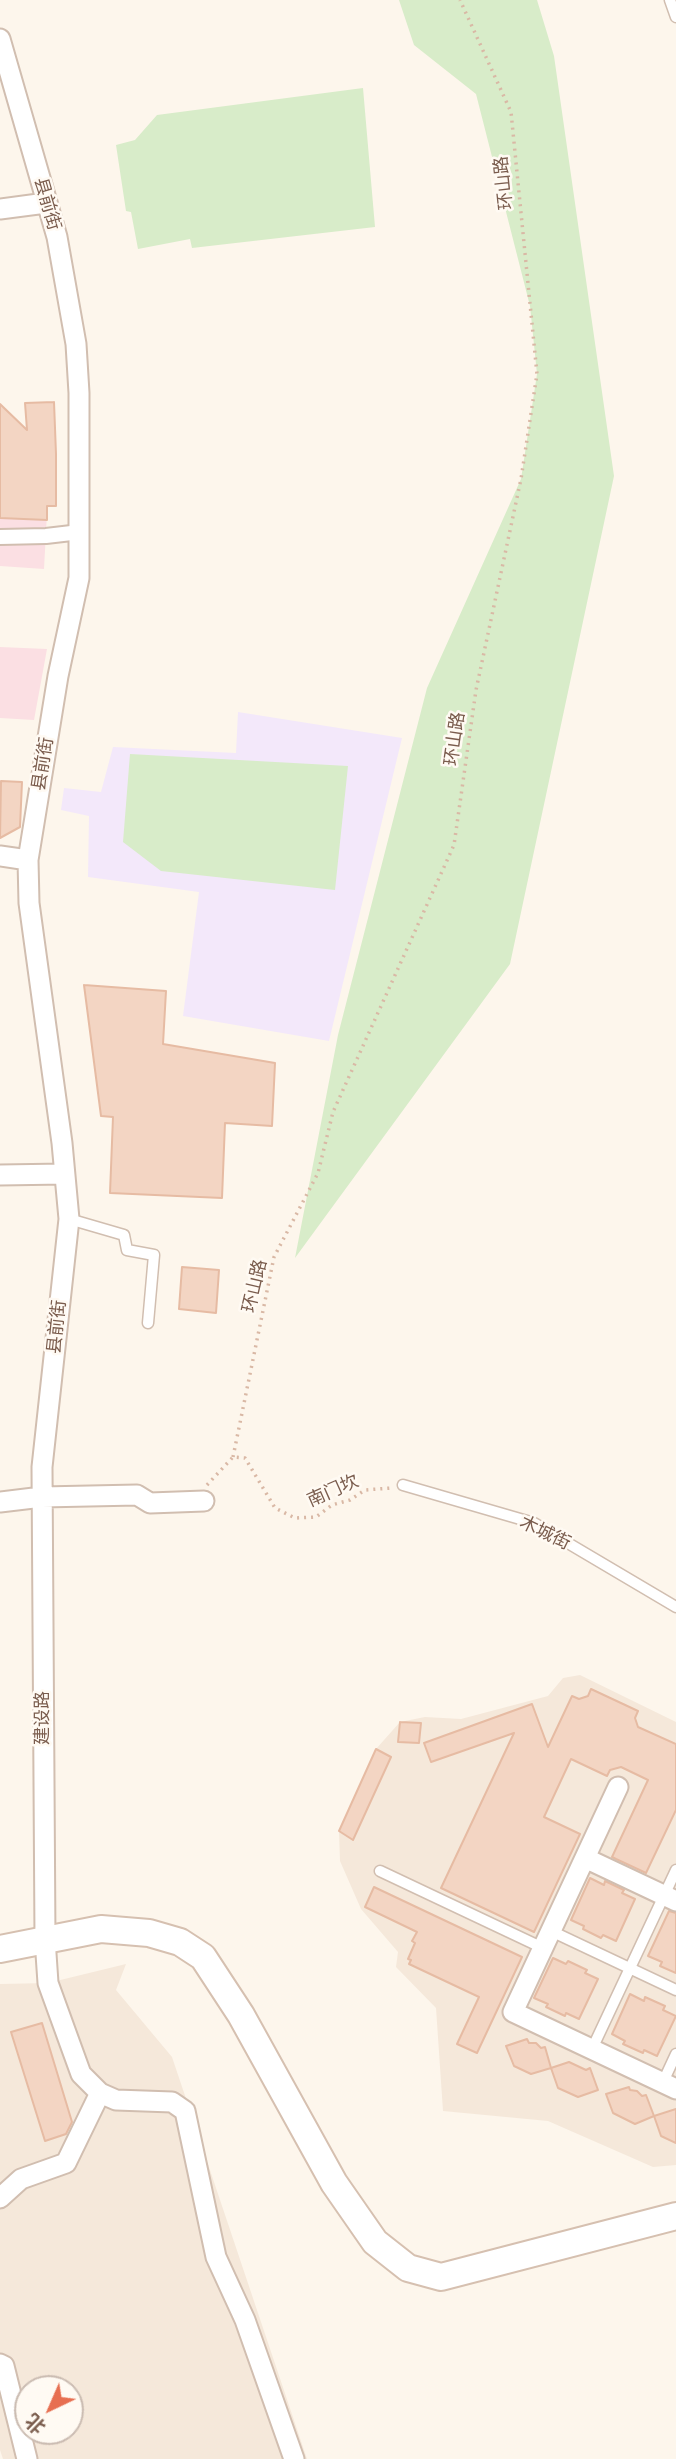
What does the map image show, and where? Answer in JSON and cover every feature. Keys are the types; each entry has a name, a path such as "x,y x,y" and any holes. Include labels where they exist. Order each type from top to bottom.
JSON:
{"main road":[{"path":"0,1949 101,1928 149,1933 180,1942 203,1957 241,2015 334,2183 375,2242 408,2268 441,2277 676,2216"}],"street":[{"name":"县前街","path":"0,39 57,237 76,344 79,393 79,578 58,676 28,860 30,903 69,1219 42,1467 42,1497"},
{"path":"0,209 46,203"},
{"path":"0,537 80,532"},
{"path":"0,856 28,860"},
{"path":"0,1175 64,1174"},
{"path":"0,1502 42,1497 137,1494 149,1503 203,1495"},
{"name":"建设路","path":"42,1497 45,1939 48,1983 81,2074 100,2093"},
{"path":"618,1787 513,2011 669,2085"},
{"path":"585,1858 670,1898"},
{"path":"0,2198 21,2179 66,2163 100,2093 116,2100 172,2102 185,2111 216,2257 245,2320 294,2459"},
{"path":"0,2364 4,2366 27,2459"}],"lane":[{"path":"670,0 676,17"},
{"path":"69,1219 124,1235 127,1250 154,1255 148,1323"},
{"name":"木城街","path":"403,1485 534,1523 676,1607"},
{"path":"592,2049 630,1968 670,1898 676,1870"},
{"path":"380,1871 547,1940 630,1968 676,1990"},
{"path":"669,2085 676,2054"}],"path":[{"name":"环山路","path":"233,1457 274,1257 318,1173 333,1112 454,845 476,690 523,466 537,374 511,112 460,0"},
{"name":"南门坎","path":"233,1457 245,1458 275,1508 295,1518 316,1517 332,1505 350,1500 365,1490 382,1490 403,1485"},
{"path":"203,1495 233,1457"}],"shaded area":[{"path":"0,512 47,513 44,569 0,566"},
{"path":"0,647 47,649 34,720 0,718"},
{"path":"238,712 402,738 329,1041 183,1016 199,892 88,877 89,816 61,810 64,788 101,792 113,747 236,753"},
{"path":"580,1675 676,1722 676,2165 653,2167 548,2121 443,2111 436,2008 396,1967 398,1952 361,1909 340,1861 339,1831 376,1749 400,1722 425,1717 461,1719 548,1696 563,1678"},
{"path":"126,1964 116,1990 172,2057 307,2459 3,2459 0,2450 0,1984 48,1983"}],"green space":[{"path":"399,0 537,0 554,56 614,476 510,964 295,1258 338,1035 427,688 521,479 537,374 530,306 476,94 414,45"},
{"path":"363,88 375,227 192,248 190,239 138,249 131,212 126,211 116,145 135,140 157,115"},
{"path":"130,754 348,766 335,890 161,871 123,842"}],"building":[{"path":"54,402 56,506 47,506 47,520 0,518 0,404 27,430 25,403"},
{"path":"1,781 22,782 20,827 0,838"},
{"path":"84,985 166,991 163,1044 275,1063 272,1126 225,1123 222,1198 110,1193 113,1117 101,1116"},
{"path":"182,1267 219,1270 216,1313 179,1309"},
{"path":"591,1689 638,1711 635,1718 638,1727 676,1744 676,1810 646,1873 616,1859 612,1857 648,1780 621,1767 610,1770 607,1776 571,1759 544,1817 580,1834 534,1932 441,1888 514,1733 431,1762 424,1743 532,1704 548,1747 572,1696 579,1699 588,1696"},
{"path":"400,1722 421,1723 419,1743 398,1742"},
{"path":"376,1749 391,1757 353,1840 339,1831"},
{"path":"590,1878 604,1885 605,1881 635,1899 616,1941 603,1935 601,1938 571,1920"},
{"path":"374,1887 522,1957 477,2053 457,2044 479,1997 409,1964 411,1960 408,1959 415,1943 412,1941 417,1932 365,1907"},
{"path":"669,1911 676,1913 676,1973 660,1966 662,1962 648,1956"},
{"path":"553,1958 566,1964 568,1961 598,1979 579,2019 566,2013 565,2016 534,1998"},
{"path":"630,1994 665,2006 663,2010 676,2016 657,2056 623,2044 625,2041 612,2034"},
{"path":"42,2023 72,2122 66,2134 45,2141 11,2032"},
{"path":"527,2039 529,2043 545,2047 551,2068 531,2074 514,2066 506,2046"},
{"path":"569,2062 586,2070 590,2068 598,2090 578,2097 558,2088 551,2068"},
{"path":"629,2087 642,2096 646,2095 654,2116 635,2124 613,2113 606,2094"},
{"path":"676,2109 676,2143 661,2136 654,2116"}]}
